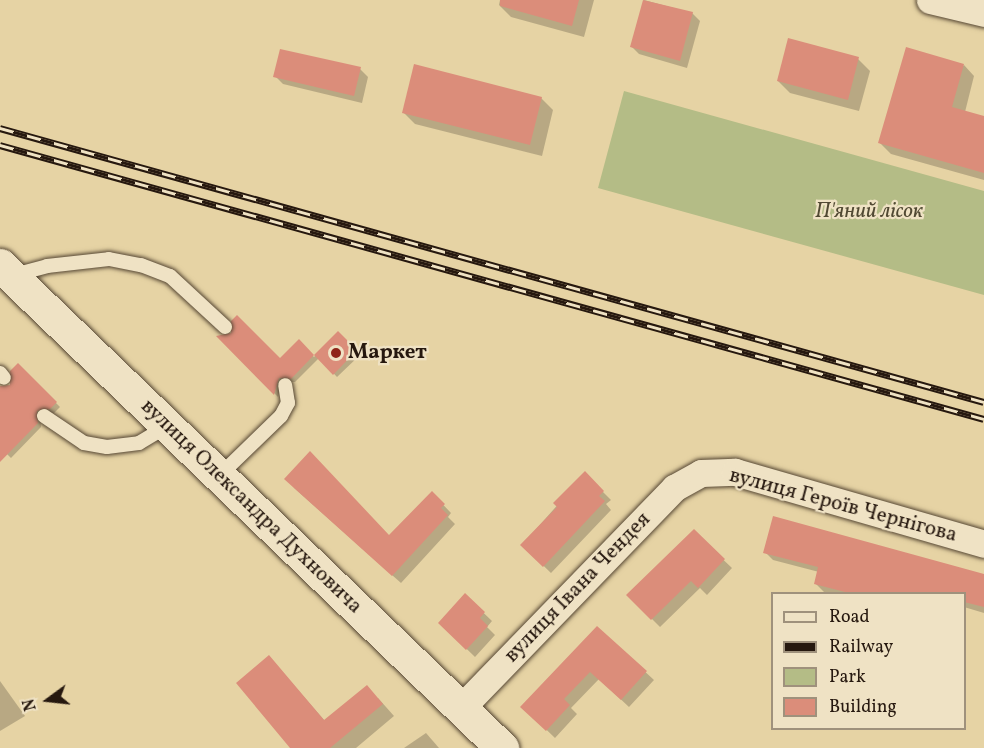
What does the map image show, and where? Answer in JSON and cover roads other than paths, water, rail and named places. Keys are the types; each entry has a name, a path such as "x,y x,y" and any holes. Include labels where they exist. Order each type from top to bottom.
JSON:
{"main road":[{"name":"вулиця Олександра Духновича","path":"4,272 502,748"}],"street":[{"path":"930,0 984,13"},
{"name":"вулиця Героїв Чернігова","path":"701,473 735,472 984,544"},
{"name":"вулиця Івана Чендея","path":"460,709 674,488 701,473"}],"lane":[{"path":"4,272 109,259 141,265 170,276 225,327"},
{"path":"219,476 281,416 288,403 285,384"},
{"path":"44,416 84,443 107,447 139,443 167,426"}],"railway":[{"path":"0,128 984,402"},
{"path":"0,145 984,419"}],"place":[{"name":"Маркет","path":"336,353"}],"park label":[{"name":"П'яний лісок","path":"869,212"}]}
